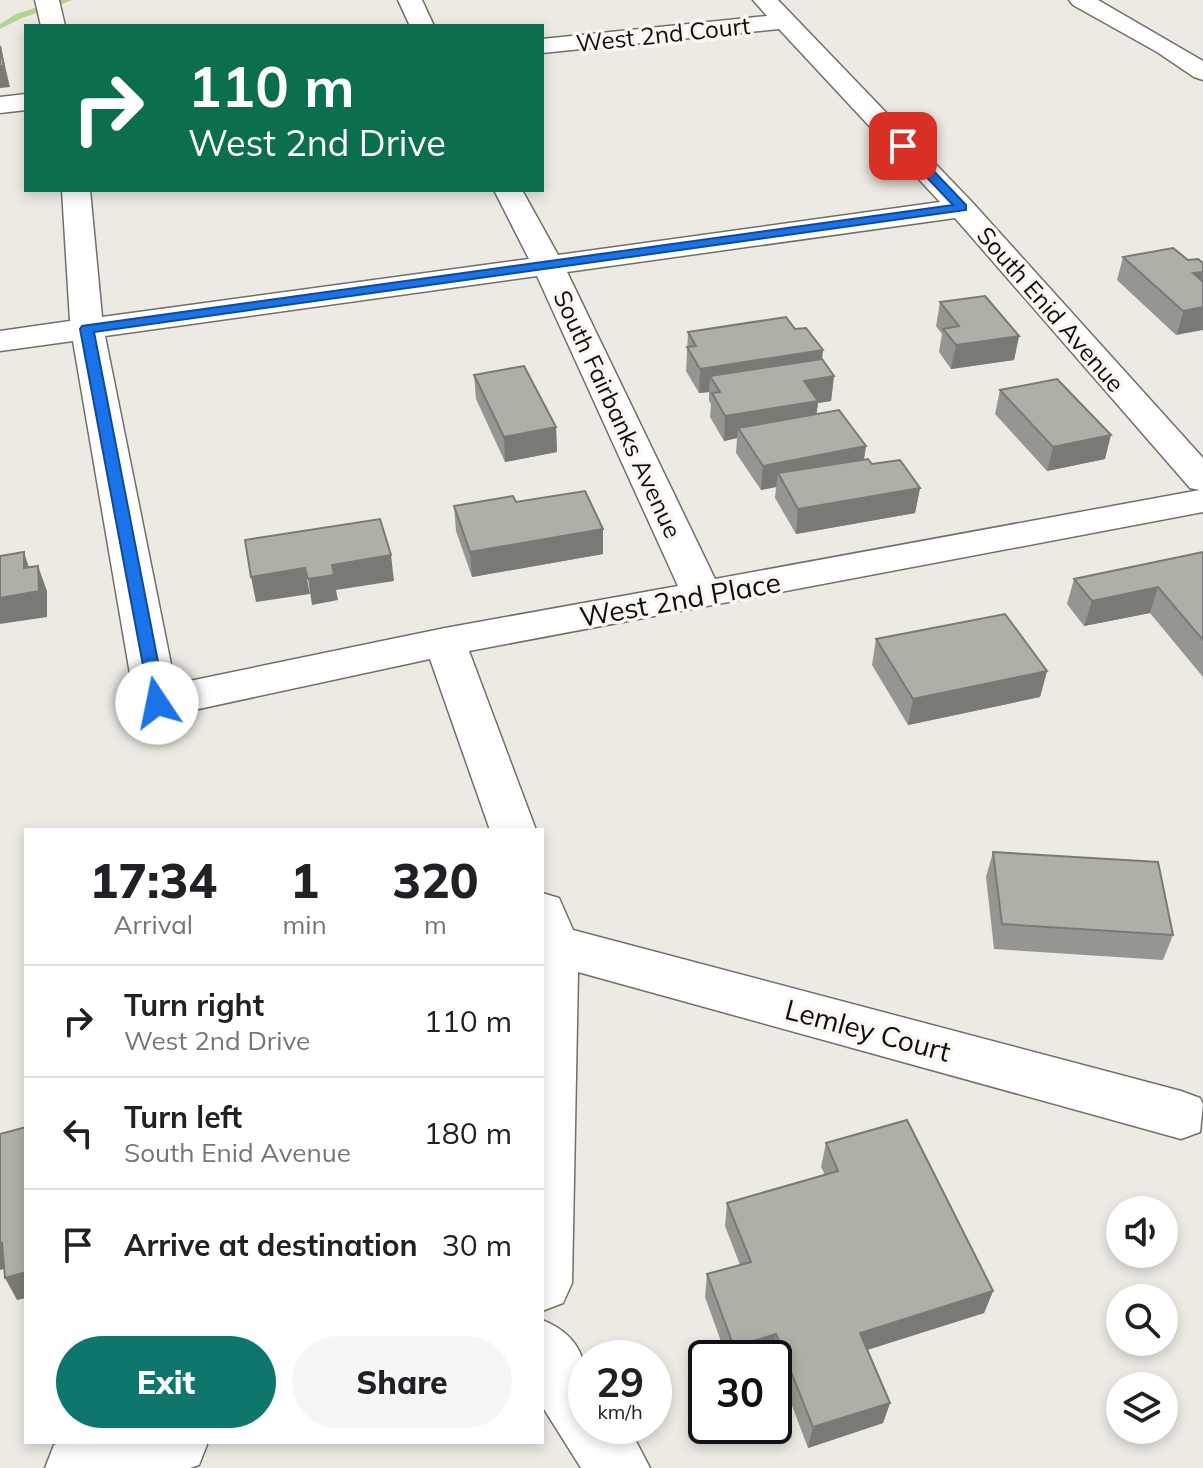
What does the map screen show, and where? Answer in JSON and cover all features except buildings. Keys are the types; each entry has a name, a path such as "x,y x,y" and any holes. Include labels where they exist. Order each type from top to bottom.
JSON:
{"street":[{"path":"410,0 421,24"},
{"path":"1081,0 1166,47 1203,72"},
{"name":"West 2nd Court","path":"544,46 775,11"},
{"name":"South Enid Avenue","path":"775,11 962,208 1203,480"},
{"path":"1166,47 1203,48"},
{"path":"0,105 24,102"},
{"path":"76,192 87,329"},
{"name":"South Fairbanks Avenue","path":"509,192 547,263 703,596"},
{"path":"0,341 962,208"},
{"name":"West 2nd Place","path":"87,329 157,703 445,642 1203,501"},
{"path":"445,642 512,828"},
{"path":"544,1165 548,928"},
{"name":"Lemley Court","path":"548,928 1181,1115"},
{"path":"544,1353 568,1391"},
{"path":"77,1468 168,1444"},
{"path":"603,1444 618,1468"}],"waterway":[{"path":"0,27 19,16 69,0"}],"route":[{"path":"157,703 87,329 962,208 903,146"}]}
